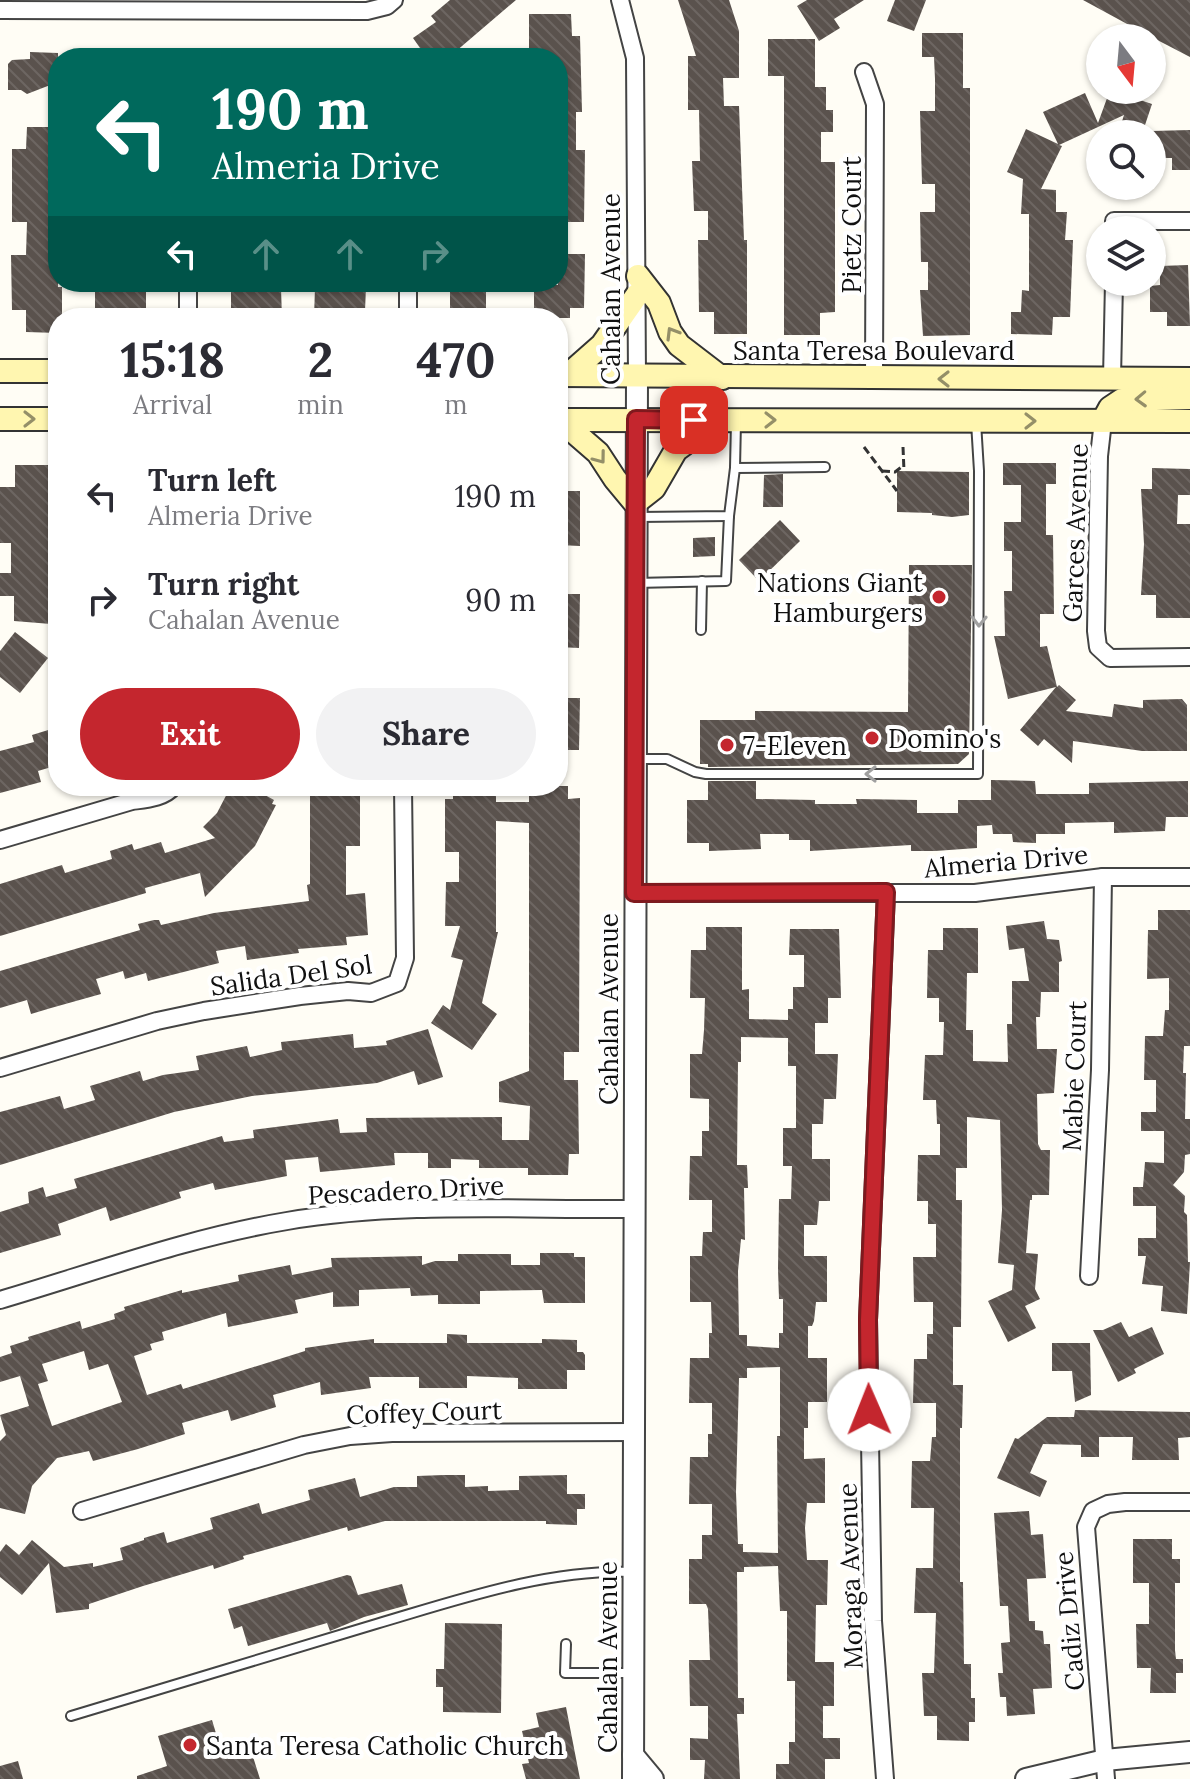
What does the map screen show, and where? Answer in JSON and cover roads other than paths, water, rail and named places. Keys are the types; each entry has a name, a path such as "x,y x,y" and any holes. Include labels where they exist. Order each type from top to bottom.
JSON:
{"main road":[{"path":"568,371 602,345 637,285 659,303 670,332 679,345 722,378"},
{"path":"0,371 48,371"},
{"name":"Santa Teresa Boulevard","path":"568,375 1190,379"},
{"path":"1103,421 1110,408 1122,400 1190,398"},
{"path":"0,419 48,419"},
{"path":"568,420 1190,421"},
{"path":"568,428 598,453 635,510 654,488 676,450 726,420"}],"street":[{"path":"0,10 367,11 387,6 394,0"},
{"name":"Cahalan Avenue","path":"620,0 635,58 637,285 633,1779"},
{"name":"Pietz Court","path":"864,72 875,104 874,379"},
{"path":"1166,221 1190,221"},
{"path":"1112,378 1114,296"},
{"name":"Garces Avenue","path":"1103,421 1099,456 1098,647 1110,658 1190,657"},
{"path":"0,840 157,796"},
{"name":"Salida Del Sol","path":"0,1068 157,1021 300,996 348,991 371,993 397,983 405,958 403,796"},
{"name":"Almeria Drive","path":"634,893 975,893 1103,877 1190,877"},
{"name":"Mabie Court","path":"1089,1276 1100,1070 1103,877"},
{"name":"Moraga Avenue","path":"885,1779 873,1621 868,1320 886,892"},
{"name":"Pescadero Drive","path":"0,1300 195,1242 288,1220 382,1210 634,1209"},
{"name":"Coffey Court","path":"82,1511 304,1445 350,1436 392,1433 634,1432"},
{"name":"Cadiz Drive","path":"1105,1769 1086,1527 1093,1511 1108,1504 1190,1502"},
{"path":"1026,1779 1105,1769 1190,1752"},
{"path":"618,1779 633,1755 653,1779"}],"lane":[{"path":"635,583 726,581 735,468 726,420"},
{"path":"634,759 667,759 706,774 978,774 976,421"},
{"path":"735,468 825,467"},
{"path":"635,510 729,516"},
{"path":"701,630 702,581"},
{"path":"71,1716 391,1619 517,1585 602,1571 633,1572"},
{"path":"566,1644 565,1673 634,1673"}],"place":[{"name":"Nations Giant Hamburgers","path":"939,597"},
{"name":"Domino's","path":"872,738"},
{"name":"7-Eleven","path":"727,745"},
{"name":"Santa Teresa Catholic Church","path":"190,1745"}]}
